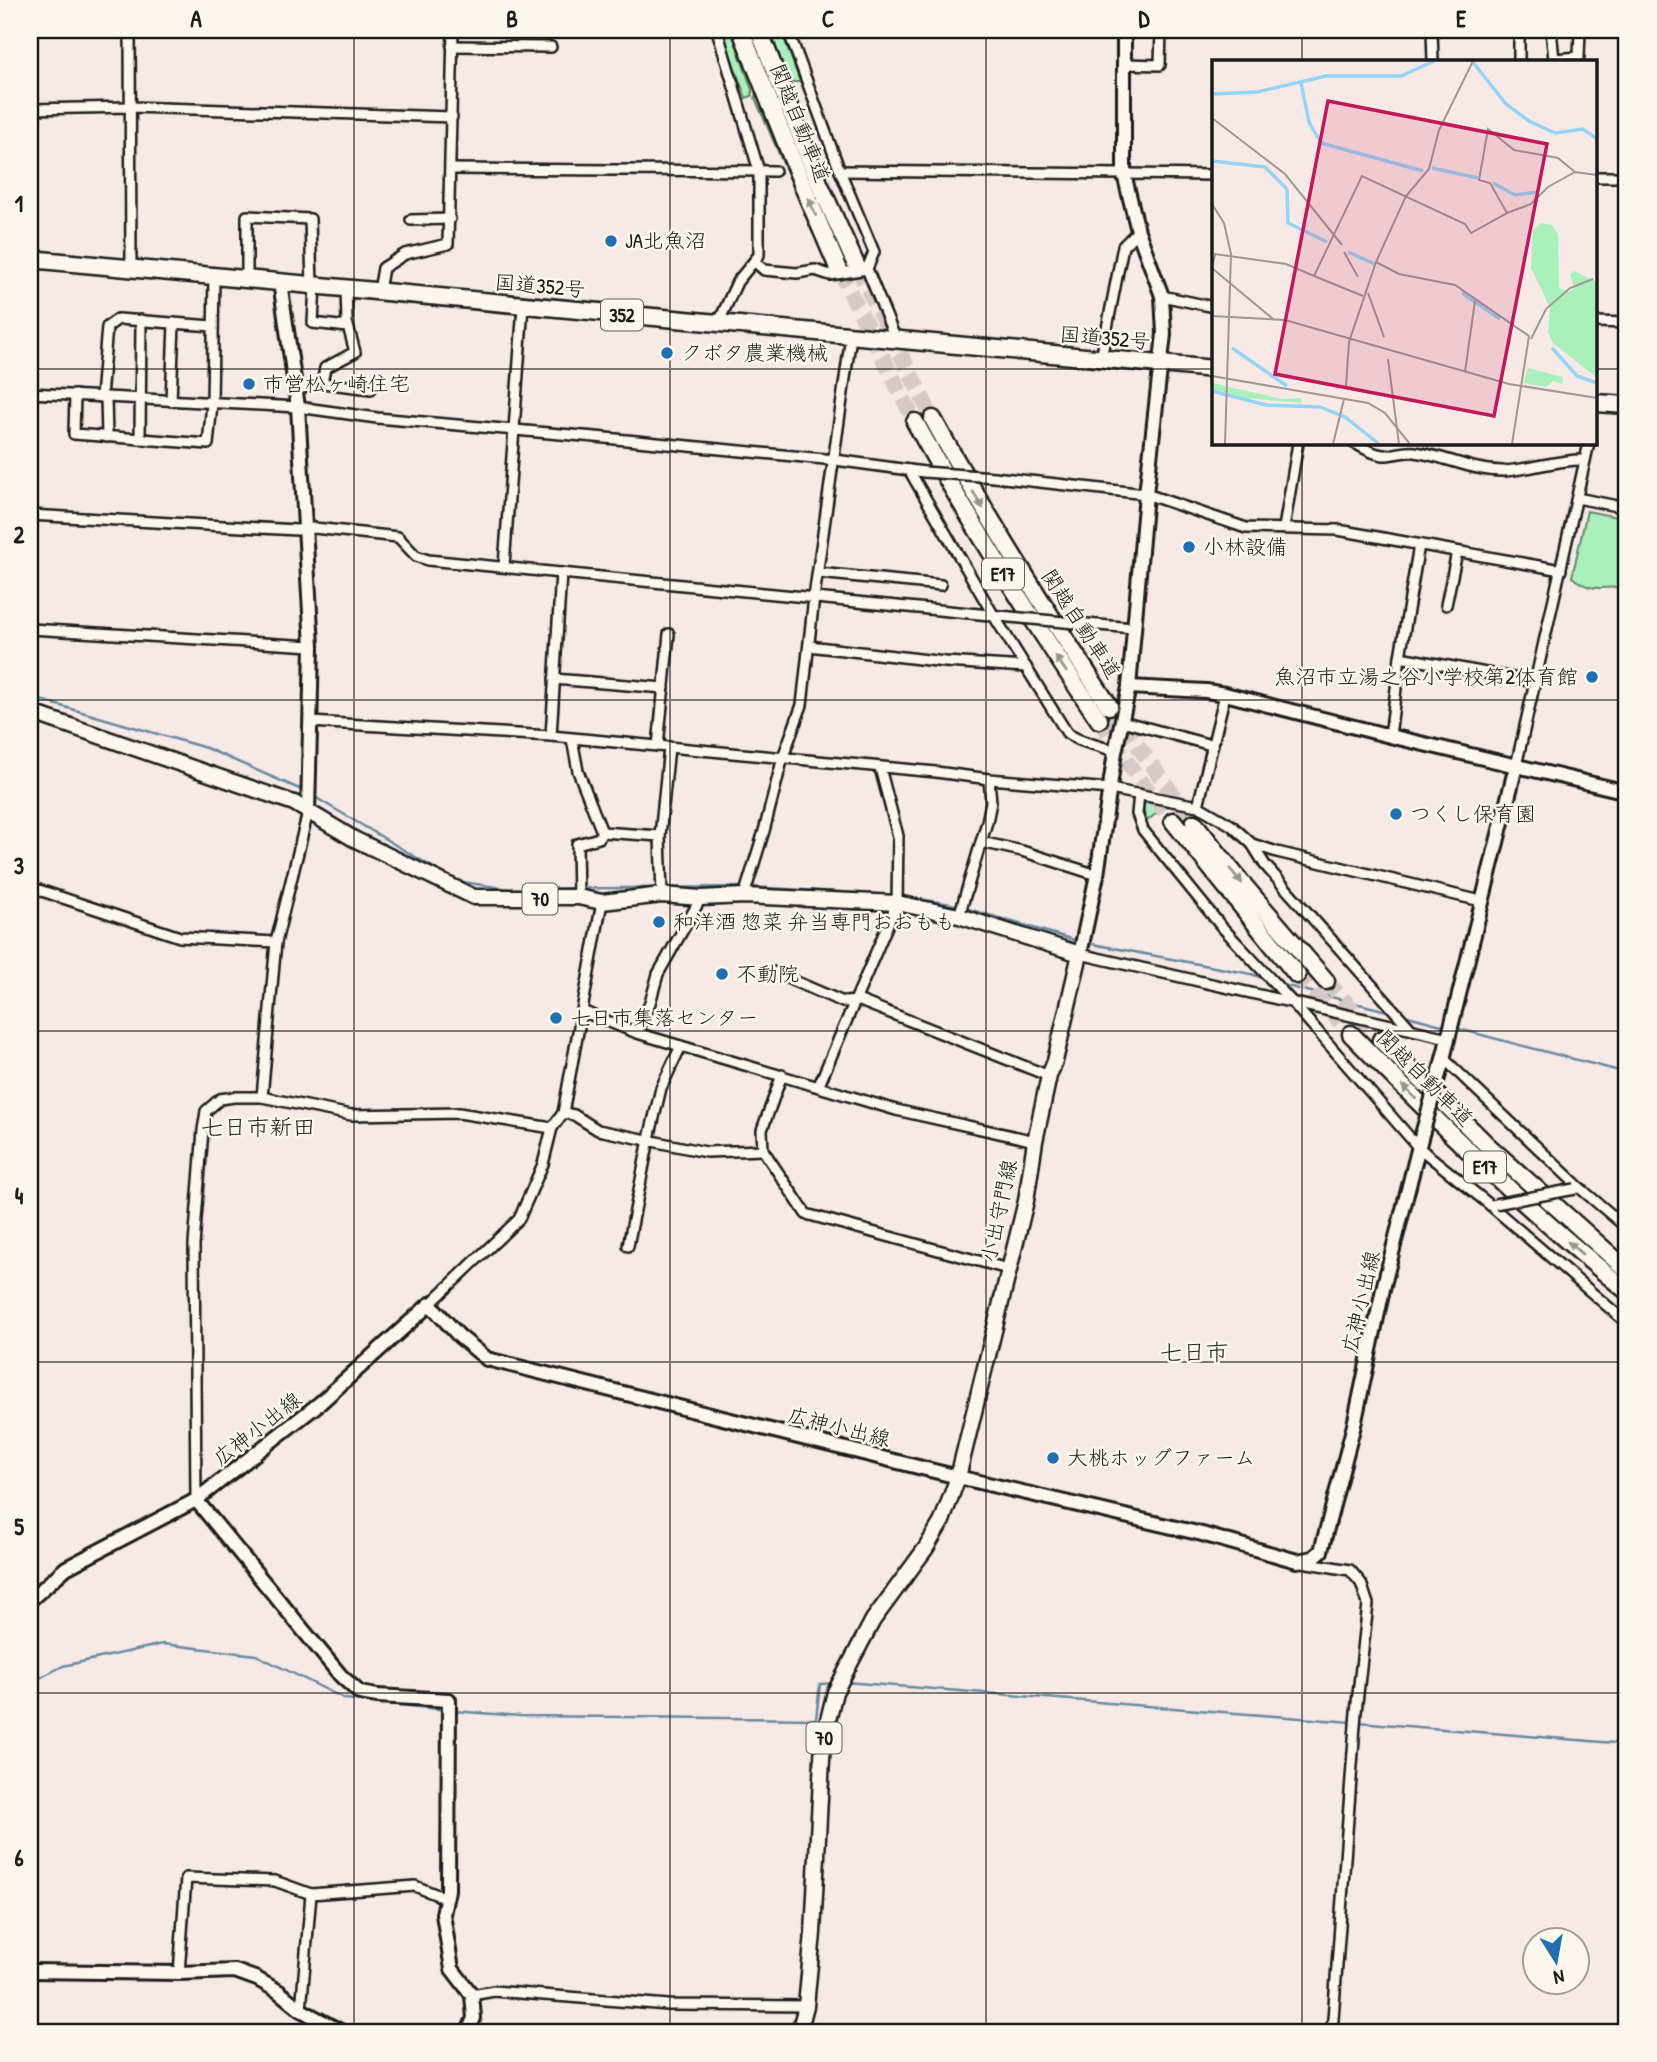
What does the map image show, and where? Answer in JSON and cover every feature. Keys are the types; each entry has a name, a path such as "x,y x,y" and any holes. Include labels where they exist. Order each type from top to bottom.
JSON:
{"highway":[{"name":"関越自動車道","path":"741,30 839,270"},
{"name":"関越自動車道","path":"759,30 819,183 862,268"},
{"name":"国道352号","path":"30,259 1212,369"},
{"path":"1598,406 1627,405"},
{"name":"関越自動車道","path":"933,419 1032,588 1109,706"},
{"name":"関越自動車道","path":"915,422 954,494 1023,607 1099,720"},
{"path":"1172,821 1297,975"},
{"path":"1194,823 1326,981"},
{"name":"関越自動車道","path":"1351,1034 1474,1157 1627,1291"},
{"name":"関越自動車道","path":"1381,1040 1486,1144 1627,1270"}],"main road":[{"path":"1080,954 1097,876 1115,752 1129,687 1146,494 1164,334 1162,296 1138,231 1124,174 1124,30"},
{"path":"280,282 298,407 312,646 309,812"},
{"path":"1129,687 1225,694 1627,792"},
{"name":"70","path":"30,712 295,803 354,839 474,897 578,897 602,902 662,895 701,898 744,896 897,903 959,916 1080,954"},
{"name":"広神小出線","path":"31,1597 65,1568 196,1500 320,1403 430,1304 459,1336 487,1359 958,1477 1202,1534 1297,1561 1313,1558 1321,1551 1354,1425 1383,1289 1516,766"},
{"name":"小出守門線","path":"958,1477 1026,1201 1049,1076 1055,1061 1080,954"},
{"name":"70","path":"799,2032 806,2006 814,1922 823,1740 829,1710 835,1692 873,1620 926,1548 942,1521 958,1477"},
{"path":"196,1500 341,1676 360,1693 449,1699 450,1793 443,1914 452,1969 471,1995 474,2018 468,2032"},
{"path":"30,1972 235,1971 257,1979 278,1991 301,2010 342,2032"}],"street":[{"path":"131,30 131,267"},
{"path":"379,292 383,268 405,254 448,244 453,30"},
{"path":"717,30 759,171 759,255 737,282 718,324"},
{"path":"755,262 764,271 797,273 815,270 830,275 862,268 874,252 840,171 788,30"},
{"path":"1125,64 1160,65 1161,30"},
{"path":"1432,30 1433,60"},
{"path":"1519,30 1519,60"},
{"path":"1551,30 1554,59 1578,57 1580,30"},
{"path":"452,46 551,47"},
{"path":"30,109 130,107 452,117"},
{"path":"451,169 775,171"},
{"path":"840,171 1212,175"},
{"path":"1598,177 1627,177"},
{"path":"247,278 247,216 310,219 313,323 348,327"},
{"path":"411,220 450,219"},
{"path":"1101,359 1123,246 1138,231"},
{"path":"862,268 896,340"},
{"path":"75,395 74,434 208,444 212,404 214,275"},
{"path":"322,383 325,368 355,352 348,327 346,288"},
{"path":"1162,296 1212,307"},
{"path":"504,566 523,306"},
{"path":"107,437 104,397 107,327 118,319 213,326"},
{"path":"140,439 141,320"},
{"path":"1598,322 1627,323"},
{"path":"171,401 174,323"},
{"path":"744,896 783,757 802,705 814,597 851,336"},
{"path":"295,390 322,383 371,389"},
{"path":"30,393 298,407 377,418 835,460 1146,494 1246,528 1338,530 1561,570"},
{"path":"1284,528 1298,444"},
{"path":"1355,444 1365,451 1384,455 1413,451 1501,471 1534,468 1564,459 1585,460"},
{"path":"1516,766 1589,444"},
{"path":"909,470 994,616 1068,733 1076,740 1102,745 1115,752"},
{"path":"1577,498 1627,508"},
{"path":"30,515 314,528 398,537 416,556 428,561 504,566 1134,628"},
{"path":"1390,736 1419,545"},
{"path":"1446,605 1457,552"},
{"path":"551,736 561,573"},
{"path":"818,573 941,585"},
{"path":"30,629 312,646"},
{"path":"658,746 669,634"},
{"path":"809,646 932,661 1026,667"},
{"path":"1400,657 1535,682"},
{"path":"554,678 664,688"},
{"path":"1198,806 1225,694"},
{"path":"1122,721 1211,745"},
{"path":"310,722 551,736 783,757 1110,789 1198,806 1231,825 1252,844 1265,864 1410,1028"},
{"path":"572,739 578,771 602,832 600,838 577,844 578,897"},
{"path":"662,895 660,836 669,747"},
{"path":"819,1086 897,903 898,836 880,768"},
{"path":"959,916 991,802 989,779"},
{"path":"1139,794 1138,814 1143,830 1221,926 1420,1142 1627,1323"},
{"path":"262,1097 276,942 309,812"},
{"path":"602,832 660,836"},
{"path":"981,842 1022,851 1097,876"},
{"path":"1252,844 1482,901"},
{"path":"30,887 180,937 276,942"},
{"path":"637,1033 650,1003 658,974 701,898"},
{"path":"430,1304 519,1219 543,1164 552,1128 563,1113 602,902"},
{"path":"1080,954 1448,1038"},
{"path":"773,972 843,1002 860,1001 1049,1076"},
{"path":"582,1011 637,1033 896,1110 1035,1142"},
{"path":"628,1246 661,1088 681,1046"},
{"path":"1442,1062 1577,1188 1627,1228"},
{"path":"782,1075 762,1130 763,1150 806,1214 1008,1269"},
{"path":"196,1500 194,1245 206,1111 220,1098 262,1097 351,1115 458,1113 552,1128"},
{"path":"563,1113 573,1115 598,1130 706,1152 763,1150"},
{"path":"1493,1204 1577,1188"},
{"path":"1297,1561 1350,1570 1361,1583 1368,1604 1355,1720 1332,2032"},
{"path":"180,1973 186,1878 275,1881 311,1894 415,1886 446,1898"},
{"path":"301,2010 311,1894"},
{"path":"471,1995 494,1991 668,2005 806,2006"}],"green space":[{"path":"721,30 731,30 752,96 746,98"},
{"path":"770,30 781,30 800,82 789,82"},
{"path":"756,91 815,230 812,231 755,98"},
{"path":"1587,511 1627,519 1627,590 1595,588 1572,577"},
{"path":"1146,801 1152,801 1159,811 1147,821 1143,808"}],"waterway":[{"path":"30,697 206,748 304,791"},
{"path":"313,796 456,881 509,889 744,887"},
{"path":"751,887 894,895"},
{"path":"901,896 951,904 1078,941"},
{"path":"1087,943 1266,979"},
{"path":"1279,984 1391,1012"},
{"path":"1404,1015 1445,1026"},
{"path":"1455,1028 1627,1073"},
{"path":"30,1683 63,1666 163,1644 256,1655 345,1699 446,1710"},
{"path":"845,1682 1351,1722"},
{"path":"453,1711 521,1716 816,1719 820,1684 835,1683"},
{"path":"1358,1722 1627,1744"}],"tunnel":[{"path":"857,267 933,419"},
{"path":"839,270 915,422"},
{"path":"1109,706 1194,823"},
{"path":"1099,720 1136,775 1173,821"},
{"path":"1297,975 1351,1034"},
{"path":"1326,981 1381,1040"}],"place":[{"name":"JA北魚沼","path":"611,241"},
{"name":"クボタ農業機械","path":"667,353"},
{"name":"市営松ヶ崎住宅","path":"249,384"},
{"name":"小林設備","path":"1189,547"},
{"name":"魚沼市立湯之谷小学校第2体育館","path":"1592,677"},
{"name":"つくし保育園","path":"1396,814"},
{"name":"和洋酒 惣菜 弁当専門おおもも","path":"659,922"},
{"name":"不動院","path":"722,974"},
{"name":"七日市集落センター","path":"556,1018"},
{"name":"大桃ホッグファーム","path":"1053,1458"}],"district":[{"name":"七日市新田","path":"258,1127"},
{"name":"七日市","path":"1194,1352"}]}
